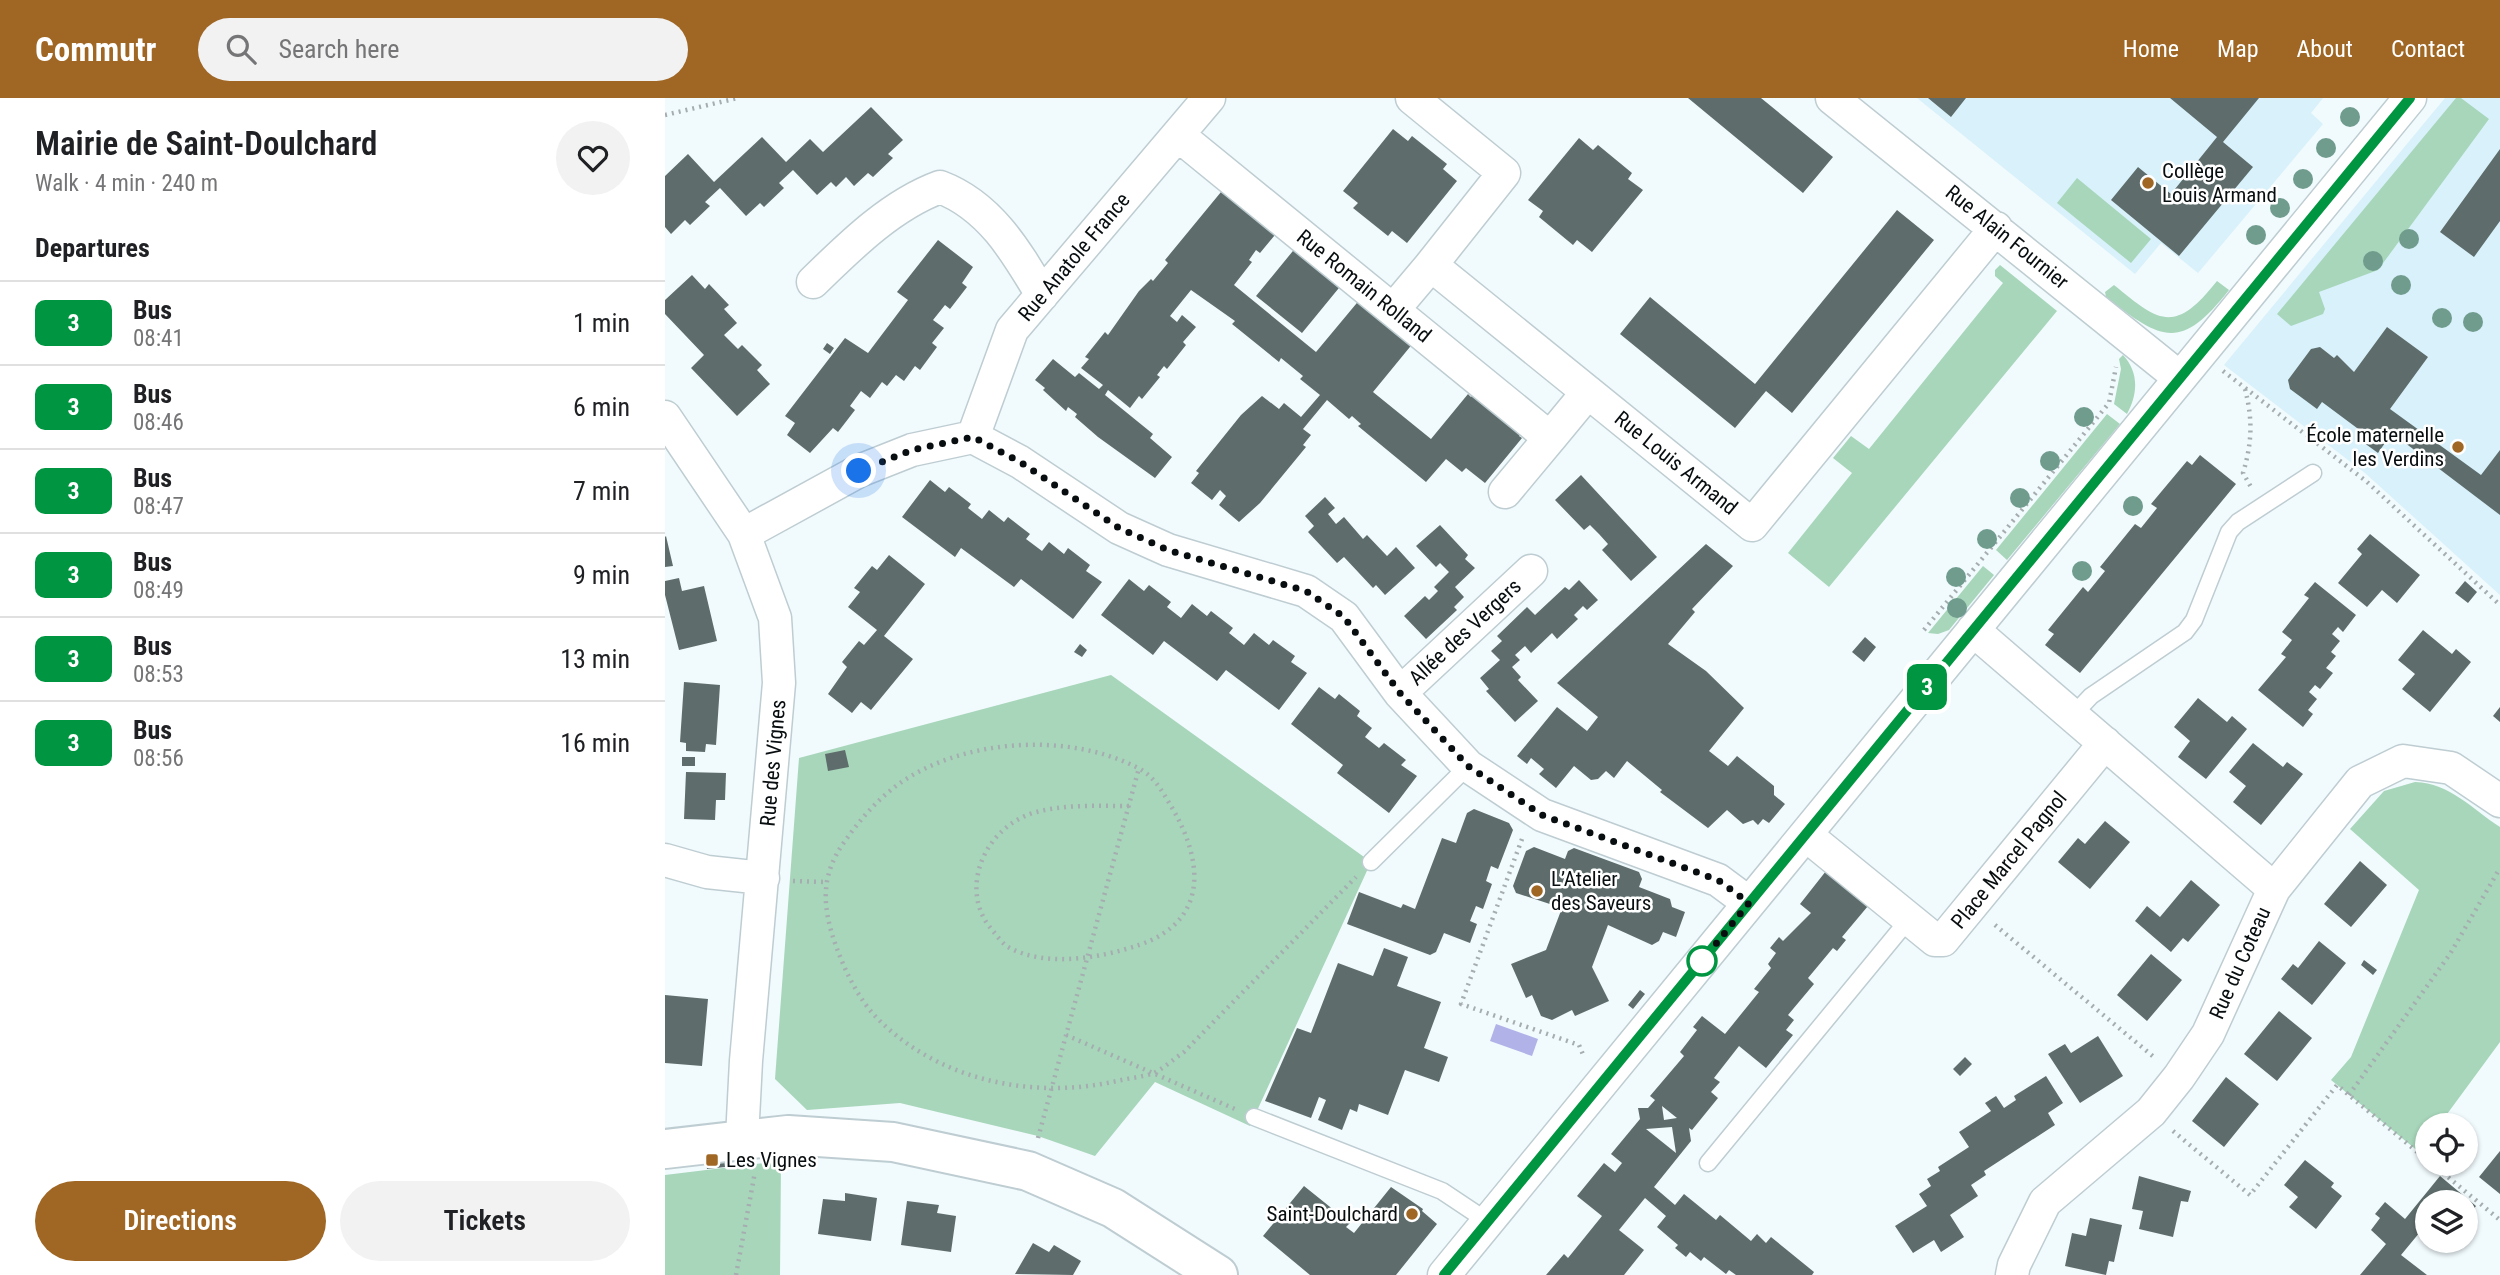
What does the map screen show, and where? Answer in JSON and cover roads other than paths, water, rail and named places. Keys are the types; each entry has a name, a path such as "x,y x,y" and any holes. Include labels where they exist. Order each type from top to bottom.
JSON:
{"street":[{"name":"Rue Anatole France","path":"973,437 1012,330 1209,98"},
{"path":"1393,310 1504,173 1412,98"},
{"name":"Rue Alain Fournier","path":"1832,98 2181,378"},
{"path":"1444,1275 2410,98"},
{"name":"Rue Romain Rolland","path":"1178,135 1550,438"},
{"path":"813,282 856,240 922,194 940,187 960,195 996,225 1018,254 1042,295"},
{"name":"Rue Louis Armand","path":"1431,265 1752,526 1996,228"},
{"path":"1505,492 1588,392"},
{"name":"Rue des Vignes","path":"665,417 744,534 775,618 779,683 774,879 746,1061 750,1151"},
{"path":"744,534 859,471 912,450 973,437 1020,462 1132,533 1168,550 1306,591 1344,617 1400,693 1468,766 1533,809 1718,880 1749,903"},
{"name":"Allée des Vergers","path":"1400,693 1531,571"},
{"name":"Rue du Coteau","path":"1973,630 2274,888 2208,1034 2151,1112 2045,1202 2014,1265 2012,1275"},
{"name":"Place Marcel Pagnol","path":"1806,835 1935,940 1943,940 2105,743"},
{"path":"2274,888 2360,782 2403,761 2451,768 2500,801"},
{"path":"665,860 706,872 774,879"},
{"path":"665,1149 750,1151 788,1135 893,1142 1028,1171 1113,1208 1218,1275"}],"lane":[{"path":"2073,716 2091,696 2185,632 2194,620 2229,532 2238,522 2313,474"},
{"path":"1371,862 1468,766"},
{"path":"1708,1163 1909,919"},
{"path":"1254,1117 1442,1191 1487,1222"}],"water":[{"path":"1496,1024 1538,1039 1532,1056 1490,1041"}],"place":[{"name":"Collège Louis Armand","path":"2148,183"},
{"name":"École maternelle les Verdins","path":"2458,447"},
{"name":"L’Atelier des Saveurs","path":"1537,891"},
{"name":"Les Vignes","path":"712,1160"},
{"name":"Saint-Doulchard","path":"1412,1214"}]}
